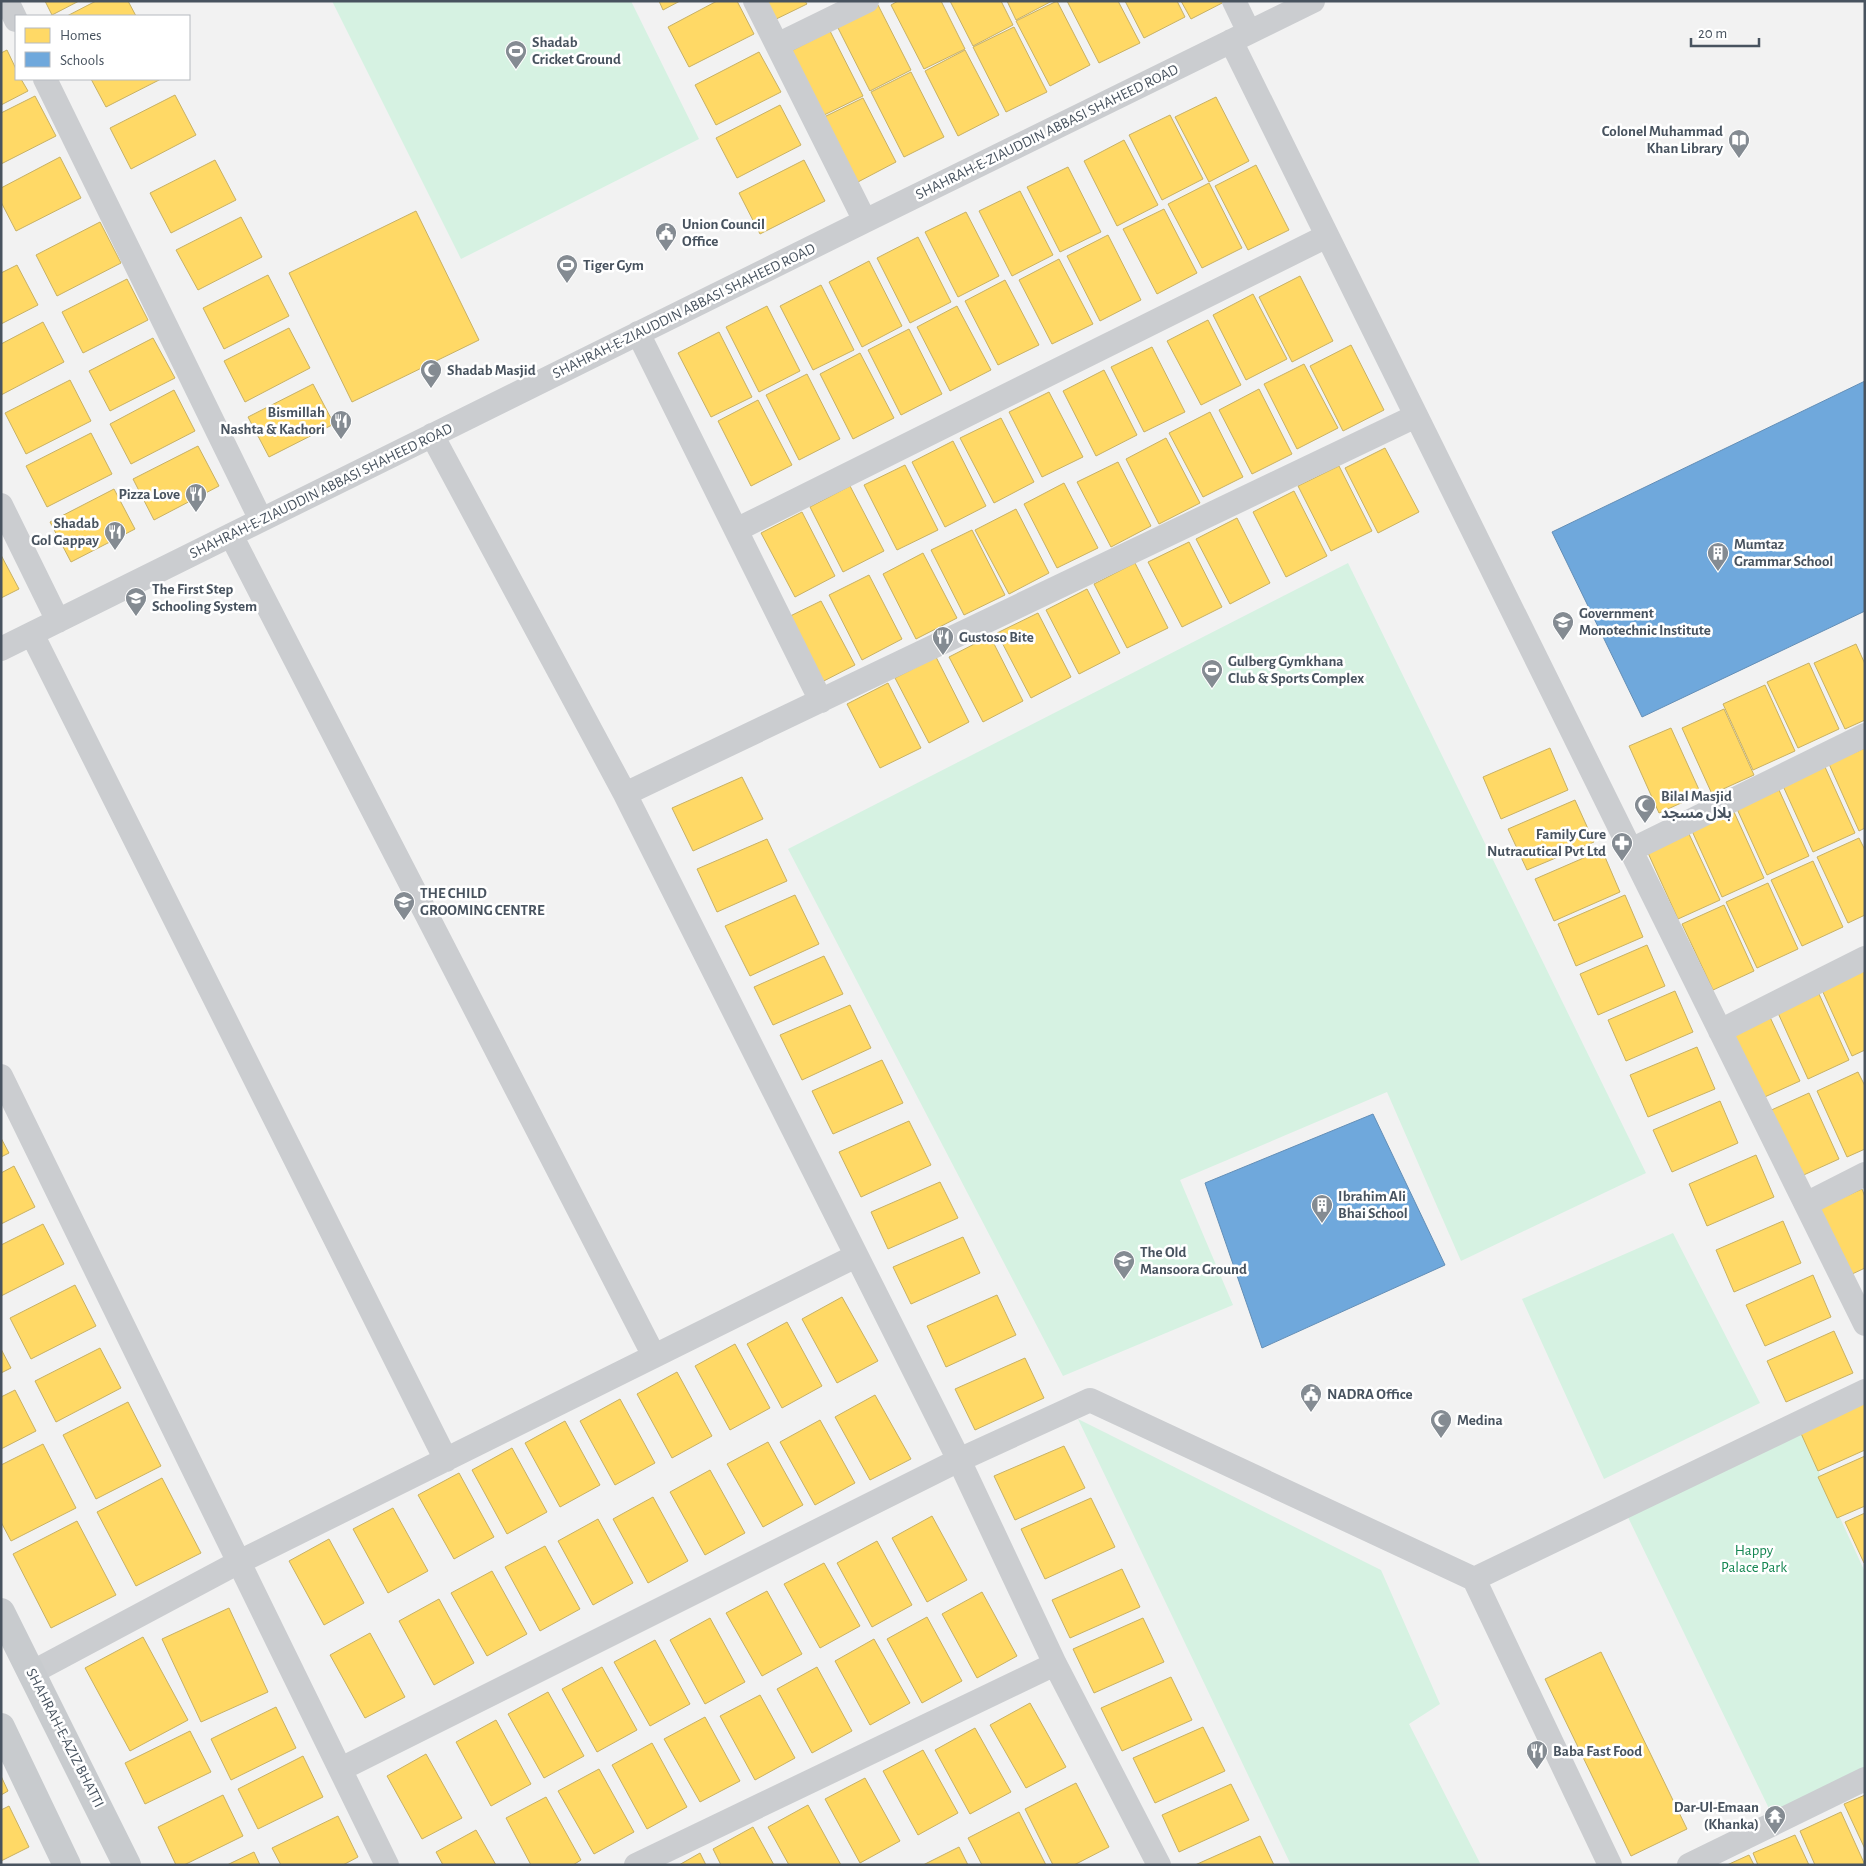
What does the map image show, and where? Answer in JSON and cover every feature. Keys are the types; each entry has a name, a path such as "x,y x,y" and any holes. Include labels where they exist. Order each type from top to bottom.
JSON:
{"main road":[{"name":"SHAHRAH-E-AZIZ BHATTI","path":"1,1612 127,1865"},
{"path":"1,1727 67,1865"}],"street":[{"path":"7,1 15,18"},
{"path":"755,1 865,220"},
{"path":"777,45 867,1"},
{"path":"1234,1 1240,37 1327,236 1865,1324"},
{"name":"SHAHRAH-E-ZIAUDDIN ABBASI SHAHEED ROAD","path":"1,649 865,220 1313,1"},
{"path":"45,80 261,520"},
{"path":"736,530 1327,236"},
{"path":"638,333 821,700"},
{"path":"625,794 1416,416"},
{"path":"432,435 625,794 959,1460 1151,1862"},
{"path":"1,504 58,621"},
{"path":"231,535 654,1356"},
{"path":"32,634 446,1460"},
{"path":"1631,850 1865,735"},
{"path":"1720,1031 1865,958"},
{"path":"1,1076 387,1865"},
{"path":"1806,1204 1865,1174"},
{"path":"32,1674 239,1562 856,1256"},
{"path":"1474,1579 1865,1391"},
{"path":"341,1769 959,1460 1090,1400 1474,1579 1610,1865"},
{"path":"636,1865 1055,1664"},
{"path":"1688,1865 1865,1779"}],"green space":[{"name":"Shadab Cricket Ground","path":"332,1 631,1 699,139 461,259"},
{"path":"1348,563 1646,1173 1461,1261 1387,1092 1180,1180 1233,1305 1063,1376 788,849"},
{"path":"1673,1233 1760,1403 1604,1479 1522,1299"},
{"path":"1078,1419 1381,1570 1440,1704 1409,1724 1481,1865 1291,1865"},
{"name":"Happy Palace Park","path":"1799,1429 1865,1572 1865,1779 1776,1823 1623,1507"}],"building: Homes":[{"path":"45,1 79,1 52,15"},
{"path":"96,1 128,1 135,15 69,15"},
{"path":"659,1 680,1 663,10"},
{"path":"717,1 737,1 754,34 689,67 668,27"},
{"path":"754,1 805,1 807,4 766,24"},
{"path":"898,1 941,1 965,49 924,69 891,5"},
{"path":"950,1 1001,1 1013,25 973,46"},
{"path":"1007,1 1052,1 1016,20"},
{"path":"1057,1 1090,65 1050,86 1016,21"},
{"path":"1067,1 1118,1 1140,43 1099,63"},
{"path":"1125,1 1177,1 1185,17 1144,38"},
{"path":"1181,1 1226,1 1191,19"},
{"path":"878,5 911,70 870,91 837,26"},
{"path":"1014,27 1047,92 1006,112 973,47"},
{"path":"830,31 863,96 822,116 789,52"},
{"path":"7,50 15,67 15,80 22,80 28,91 1,105 1,53"},
{"path":"965,50 999,115 958,136 925,71"},
{"path":"759,52 781,92 716,125 695,85"},
{"path":"911,72 944,137 904,157 871,92"},
{"path":"92,80 159,80 106,107"},
{"path":"175,95 196,135 131,169 110,128"},
{"path":"35,96 56,136 1,164 1,113"},
{"path":"1216,97 1249,161 1209,182 1175,117"},
{"path":"863,98 896,162 856,183 822,118"},
{"path":"780,105 801,145 737,178 716,138"},
{"path":"1170,115 1203,179 1162,200 1129,135"},
{"path":"1124,140 1158,205 1117,226 1084,161"},
{"path":"60,157 81,198 16,231 1,202 1,188"},
{"path":"215,160 236,200 171,233 150,193"},
{"path":"804,160 825,201 760,234 739,193"},
{"path":"1256,165 1289,230 1248,250 1215,186"},
{"path":"1068,167 1101,232 1060,252 1027,187"},
{"path":"1209,183 1242,248 1202,268 1168,204"},
{"path":"1020,191 1053,255 1012,276 979,211"},
{"path":"1164,209 1197,273 1157,294 1123,229"},
{"path":"416,211 479,340 352,402 289,273"},
{"path":"966,212 999,276 958,297 925,232"},
{"path":"241,217 262,257 198,290 176,250"},
{"path":"100,222 121,263 57,296 36,255"},
{"path":"1108,235 1141,300 1100,321 1067,256"},
{"path":"918,237 951,302 910,323 877,258"},
{"path":"1059,259 1093,324 1052,344 1019,280"},
{"path":"869,261 902,326 862,347 829,282"},
{"path":"17,265 38,305 1,324 1,273"},
{"path":"268,275 289,316 224,349 203,308"},
{"path":"1300,276 1333,341 1292,362 1259,297"},
{"path":"127,279 148,320 83,353 62,312"},
{"path":"1005,280 1039,345 998,365 965,301"},
{"path":"821,285 854,350 813,370 780,306"},
{"path":"1253,294 1287,359 1246,380 1213,315"},
{"path":"767,306 800,371 759,392 726,327"},
{"path":"957,306 991,370 950,391 917,327"},
{"path":"1208,320 1241,385 1201,405 1167,341"},
{"path":"43,322 64,362 1,395 1,344"},
{"path":"289,328 310,368 245,402 224,361"},
{"path":"909,329 942,394 901,415 868,350"},
{"path":"719,332 752,397 711,417 678,353"},
{"path":"153,338 175,378 110,411 89,371"},
{"path":"1351,345 1384,410 1343,431 1310,366"},
{"path":"1152,347 1185,412 1144,432 1111,367"},
{"path":"860,353 894,418 853,439 820,374"},
{"path":"1304,364 1338,428 1297,449 1264,384"},
{"path":"1104,370 1137,435 1096,456 1063,391"},
{"path":"807,374 840,439 799,460 766,395"},
{"path":"70,380 91,421 26,454 5,413"},
{"path":"313,384 334,424 269,457 248,417"},
{"path":"1259,389 1292,454 1252,474 1219,410"},
{"path":"174,390 195,431 131,464 110,424"},
{"path":"1049,392 1083,457 1042,477 1009,412"},
{"path":"758,400 792,465 751,486 718,421"},
{"path":"1210,412 1243,477 1203,497 1169,433"},
{"path":"1001,418 1034,482 994,503 960,438"},
{"path":"91,433 112,474 47,507 26,466"},
{"path":"1166,438 1200,503 1159,524 1126,459"},
{"path":"953,441 986,506 945,527 912,462"},
{"path":"198,446 219,486 154,520 133,479"},
{"path":"1385,448 1419,512 1378,533 1345,468"},
{"path":"1118,462 1151,526 1111,547 1077,482"},
{"path":"905,465 938,530 897,550 864,485"},
{"path":"1339,466 1372,531 1331,551 1298,486"},
{"path":"1064,483 1098,548 1057,568 1024,504"},
{"path":"850,486 884,551 843,572 810,507"},
{"path":"114,489 135,529 71,562 50,522"},
{"path":"1294,491 1327,556 1286,577 1253,512"},
{"path":"1016,509 1049,573 1009,594 975,530"},
{"path":"802,512 835,576 795,597 761,533"},
{"path":"1237,518 1270,583 1230,604 1196,539"},
{"path":"972,530 1005,595 964,615 931,550"},
{"path":"1189,542 1222,607 1182,627 1148,562"},
{"path":"923,553 957,618 916,639 883,574"},
{"path":"1,555 19,589 1,598"},
{"path":"1135,563 1168,628 1127,648 1094,584"},
{"path":"869,575 902,639 862,660 829,595"},
{"path":"1087,589 1120,653 1079,674 1046,610"},
{"path":"821,601 855,665 814,686 780,621"},
{"path":"1038,613 1071,677 1031,698 997,633"},
{"path":"990,636 1023,701 983,722 949,657"},
{"path":"1856,644 1865,664 1865,720 1845,729 1814,663"},
{"path":"936,657 969,722 929,743 895,678"},
{"path":"1809,663 1839,729 1798,748 1767,682"},
{"path":"888,683 921,748 880,768 847,704"},
{"path":"1765,685 1795,751 1753,770 1723,704"},
{"path":"1724,709 1754,775 1712,794 1682,728"},
{"path":"1671,728 1701,794 1659,813 1629,746"},
{"path":"1550,748 1568,790 1501,819 1483,777"},
{"path":"1865,748 1865,828 1859,831 1829,764"},
{"path":"1825,767 1855,833 1813,852 1783,786"},
{"path":"742,777 763,819 693,851 672,808"},
{"path":"1779,790 1809,856 1767,875 1737,809"},
{"path":"1575,800 1594,842 1527,870 1508,829"},
{"path":"1734,812 1764,878 1722,897 1692,831"},
{"path":"1689,834 1720,900 1678,919 1648,853"},
{"path":"1859,838 1865,850 1865,915 1848,923 1817,857"},
{"path":"767,839 787,881 717,912 697,869"},
{"path":"1602,850 1620,892 1554,921 1535,879"},
{"path":"1813,861 1843,927 1802,946 1771,880"},
{"path":"1768,883 1798,949 1757,968 1726,902"},
{"path":"795,895 819,944 750,976 725,926"},
{"path":"1625,895 1643,937 1576,966 1558,924"},
{"path":"1724,905 1754,971 1713,990 1682,924"},
{"path":"1647,945 1665,986 1598,1015 1580,974"},
{"path":"824,956 843,994 773,1025 754,987"},
{"path":"1864,971 1865,1050 1852,1056 1822,990"},
{"path":"1675,991 1693,1032 1626,1061 1608,1020"},
{"path":"1819,994 1849,1060 1808,1079 1778,1013"},
{"path":"850,1005 871,1048 802,1080 780,1035"},
{"path":"1769,1015 1800,1081 1758,1100 1728,1034"},
{"path":"1697,1047 1715,1089 1648,1117 1630,1075"},
{"path":"882,1060 903,1103 833,1134 812,1091"},
{"path":"1858,1072 1865,1086 1865,1149 1847,1157 1817,1091"},
{"path":"1809,1093 1839,1159 1797,1178 1767,1112"},
{"path":"1720,1101 1738,1143 1672,1172 1653,1130"},
{"path":"909,1121 931,1165 861,1197 839,1152"},
{"path":"1,1138 9,1153 1,1157"},
{"path":"1756,1155 1774,1197 1707,1226 1689,1184"},
{"path":"14,1166 35,1207 1,1224 1,1173"},
{"path":"940,1182 958,1218 888,1249 871,1212"},
{"path":"1862,1189 1865,1197 1865,1268 1850,1275 1820,1208"},
{"path":"1783,1221 1801,1263 1734,1292 1716,1250"},
{"path":"43,1224 64,1264 1,1296 1,1245"},
{"path":"963,1237 980,1273 911,1304 893,1267"},
{"path":"1813,1275 1831,1317 1765,1346 1746,1305"},
{"path":"75,1285 96,1326 31,1359 10,1318"},
{"path":"997,1295 1016,1335 946,1367 927,1326"},
{"path":"842,1297 878,1361 837,1383 802,1319"},
{"path":"787,1322 822,1386 782,1408 747,1344"},
{"path":"1834,1331 1853,1373 1786,1402 1767,1361"},
{"path":"735,1344 770,1408 730,1430 695,1366"},
{"path":"100,1348 121,1388 56,1422 35,1381"},
{"path":"1,1349 11,1368 1,1373"},
{"path":"1025,1358 1044,1398 975,1430 955,1389"},
{"path":"677,1372 712,1436 672,1458 637,1394"},
{"path":"15,1390 36,1431 1,1449 1,1397"},
{"path":"875,1395 911,1459 870,1480 835,1417"},
{"path":"620,1399 655,1463 615,1485 580,1421"},
{"path":"1865,1400 1865,1450 1818,1471 1799,1429"},
{"path":"128,1402 161,1466 96,1499 63,1435"},
{"path":"820,1420 855,1483 815,1505 780,1442"},
{"path":"565,1421 600,1485 560,1507 525,1443"},
{"path":"768,1442 803,1505 763,1527 727,1464"},
{"path":"43,1444 76,1508 11,1541 1,1522 1,1465"},
{"path":"1064,1446 1085,1488 1015,1520 994,1476"},
{"path":"512,1448 547,1512 507,1534 472,1470"},
{"path":"1865,1456 1865,1506 1837,1518 1818,1477"},
{"path":"710,1470 745,1533 705,1555 670,1492"},
{"path":"459,1473 494,1537 454,1559 418,1495"},
{"path":"162,1478 201,1553 136,1586 97,1512"},
{"path":"653,1497 688,1561 648,1583 613,1519"},
{"path":"1091,1498 1115,1547 1045,1579 1021,1529"},
{"path":"393,1508 428,1571 388,1593 353,1529"},
{"path":"1865,1513 1865,1563 1864,1563 1845,1522"},
{"path":"932,1516 967,1580 927,1602 892,1538"},
{"path":"598,1519 633,1583 593,1605 558,1541"},
{"path":"77,1521 116,1595 51,1628 13,1554"},
{"path":"329,1539 364,1603 324,1625 289,1561"},
{"path":"877,1541 912,1605 872,1627 837,1563"},
{"path":"545,1546 580,1609 540,1631 505,1567"},
{"path":"824,1563 860,1626 820,1648 784,1584"},
{"path":"1122,1569 1140,1607 1070,1638 1052,1600"},
{"path":"492,1571 527,1634 487,1656 451,1593"},
{"path":"767,1591 802,1654 762,1676 726,1613"},
{"path":"982,1592 1017,1656 977,1678 942,1614"},
{"path":"439,1599 474,1663 434,1685 399,1621"},
{"path":"229,1608 268,1692 201,1722 162,1639"},
{"path":"927,1617 962,1681 922,1703 887,1639"},
{"path":"710,1618 745,1682 705,1704 670,1640"},
{"path":"1143,1618 1164,1662 1094,1693 1073,1649"},
{"path":"370,1633 405,1697 365,1718 330,1655"},
{"path":"143,1637 188,1720 130,1751 85,1668"},
{"path":"874,1639 910,1703 870,1725 835,1661"},
{"path":"655,1640 690,1704 650,1726 614,1662"},
{"path":"1601,1652 1687,1829 1631,1856 1545,1679"},
{"path":"602,1667 637,1730 597,1752 562,1689"},
{"path":"817,1667 852,1731 812,1753 777,1689"},
{"path":"1171,1677 1192,1720 1122,1751 1101,1708"},
{"path":"548,1692 584,1756 544,1778 508,1714"},
{"path":"760,1695 795,1758 755,1780 720,1716"},
{"path":"1030,1703 1066,1767 1026,1788 990,1725"},
{"path":"276,1707 296,1748 231,1780 211,1739"},
{"path":"705,1717 740,1781 700,1802 664,1739"},
{"path":"496,1720 531,1784 491,1806 456,1742"},
{"path":"1203,1727 1225,1771 1155,1803 1133,1758"},
{"path":"975,1728 1011,1792 970,1814 935,1750"},
{"path":"190,1731 211,1772 145,1804 125,1763"},
{"path":"652,1743 687,1807 647,1829 612,1765"},
{"path":"923,1750 958,1813 918,1835 883,1771"},
{"path":"426,1754 462,1818 422,1839 387,1776"},
{"path":"303,1756 323,1797 258,1829 238,1789"},
{"path":"599,1769 634,1832 594,1854 558,1791"},
{"path":"1,1776 8,1791 1,1795"},
{"path":"865,1778 900,1841 860,1863 825,1799"},
{"path":"1076,1783 1109,1847 1074,1865 1053,1865 1025,1809"},
{"path":"1231,1784 1249,1820 1179,1852 1162,1815"},
{"path":"223,1795 243,1836 184,1865 176,1865 158,1827"},
{"path":"1865,1795 1865,1849 1844,1804"},
{"path":"546,1797 581,1860 573,1865 531,1865 506,1818"},
{"path":"808,1805 841,1865 789,1865 768,1827"},
{"path":"9,1806 29,1847 1,1861 1,1810"},
{"path":"1019,1812 1046,1865 982,1865 968,1838"},
{"path":"1841,1812 1865,1865 1815,1865 1800,1831"},
{"path":"338,1816 358,1857 343,1865 281,1865 272,1848"},
{"path":"753,1827 774,1865 721,1865 713,1849"},
{"path":"476,1830 496,1865 443,1865 436,1852"},
{"path":"1795,1835 1809,1865 1758,1865 1753,1853"},
{"path":"1260,1836 1274,1865 1195,1865"},
{"path":"959,1847 968,1865 923,1865"},
{"path":"254,1852 260,1865 227,1865"},
{"path":"700,1853 706,1865 679,1865"},
{"path":"1749,1855 1754,1865 1727,1865"}],"building: Schools":[{"name":"Mumtaz Grammar School","path":"1865,381 1865,611 1642,717 1552,532"},
{"name":"Ibrahim Ali Bhai School","path":"1373,1114 1445,1265 1262,1348 1205,1183"}],"place":[{"name":"Shadab Cricket Ground","path":"516,70"},
{"name":"Colonel Muhammad Khan Library","path":"1739,159"},
{"name":"Union Council Office","path":"666,252"},
{"name":"Tiger Gym","path":"567,284"},
{"name":"Shadab Masjid","path":"431,389"},
{"name":"Bismillah Nashta & Kachori","path":"341,440"},
{"name":"Pizza Love","path":"196,513"},
{"name":"Shadab Gol Gappay","path":"115,551"},
{"name":"Mumtaz Grammar School","path":"1718,572"},
{"name":"The First Step Schooling System","path":"136,617"},
{"name":"Government Monotechnic Institute","path":"1563,641"},
{"name":"Gustoso Bite","path":"943,656"},
{"name":"Gulberg Gymkhana Club & Sports Complex","path":"1212,689"},
{"name":"Bilal Masjid بلال مسجد","path":"1645,824"},
{"name":"Family Cure Nutracutical Pvt Ltd","path":"1622,862"},
{"name":"THE CHILD GROOMING CENTRE","path":"404,921"},
{"name":"Ibrahim Ali Bhai School","path":"1322,1224"},
{"name":"The Old Mansoora Ground","path":"1124,1280"},
{"name":"NADRA Office","path":"1311,1413"},
{"name":"Medina","path":"1441,1439"},
{"name":"Baba Fast Food","path":"1537,1770"},
{"name":"Dar-Ul-Emaan (Khanka)","path":"1775,1835"}]}
